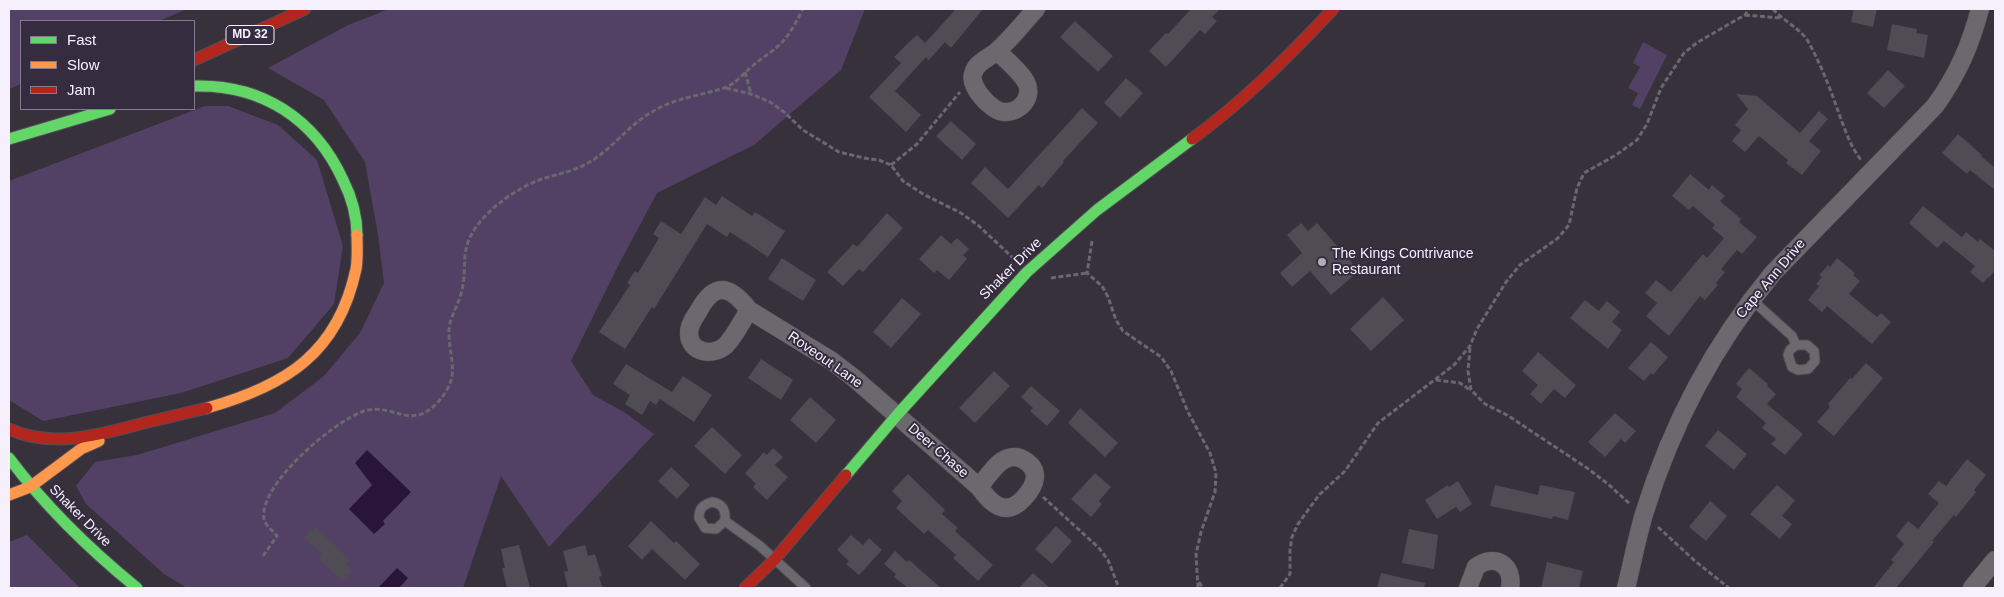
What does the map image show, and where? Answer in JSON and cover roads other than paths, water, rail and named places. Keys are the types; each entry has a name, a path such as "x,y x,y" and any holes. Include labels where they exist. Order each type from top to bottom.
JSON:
{"main road":[{"name":"MD 32","path":"195,60 305,9"},
{"name":"Shaker Drive","path":"746,588 774,559 897,415 992,309 1057,244 1097,210 1209,127 1252,91 1287,58 1333,9"},
{"path":"9,429 26,438 44,441 64,440 123,429 246,396 275,384 300,367 328,338 346,306 354,284 358,259 358,229 344,178 330,152 311,130 290,113 263,98 237,88 214,84 195,86"},
{"path":"9,134 71,110"},
{"path":"9,139 107,110"},
{"path":"9,494 30,487 81,449 123,429"},
{"name":"Shaker Drive","path":"9,458 30,487 82,541 137,588"}],"street":[{"path":"997,51 1025,80 1029,88 1028,96 1023,105 1014,111 997,111 978,92 972,82 975,68 997,51 1036,9"},
{"name":"Cape Ann Drive","path":"1626,588 1644,515 1668,446 1684,409 1716,351 1751,300 1792,251 1935,106 1952,82 1972,36 1980,9"},
{"name":"Roveout Lane","path":"750,310 832,362 897,415"},
{"name":"Deer Chase","path":"897,415 997,506 1014,507 1033,488 1036,479 1034,471 1022,458 1015,456 1000,462 978,487"},
{"path":"1468,588 1472,573 1476,567 1487,560 1500,562 1506,567 1511,575 1510,588"},
{"path":"1972,588 1995,560"}],"lane":[{"path":"1751,300 1792,336 1796,345"},
{"path":"725,521 760,546 806,588"}],"place":[{"name":"The Kings Contrivance Restaurant","path":"1322,262"}]}
